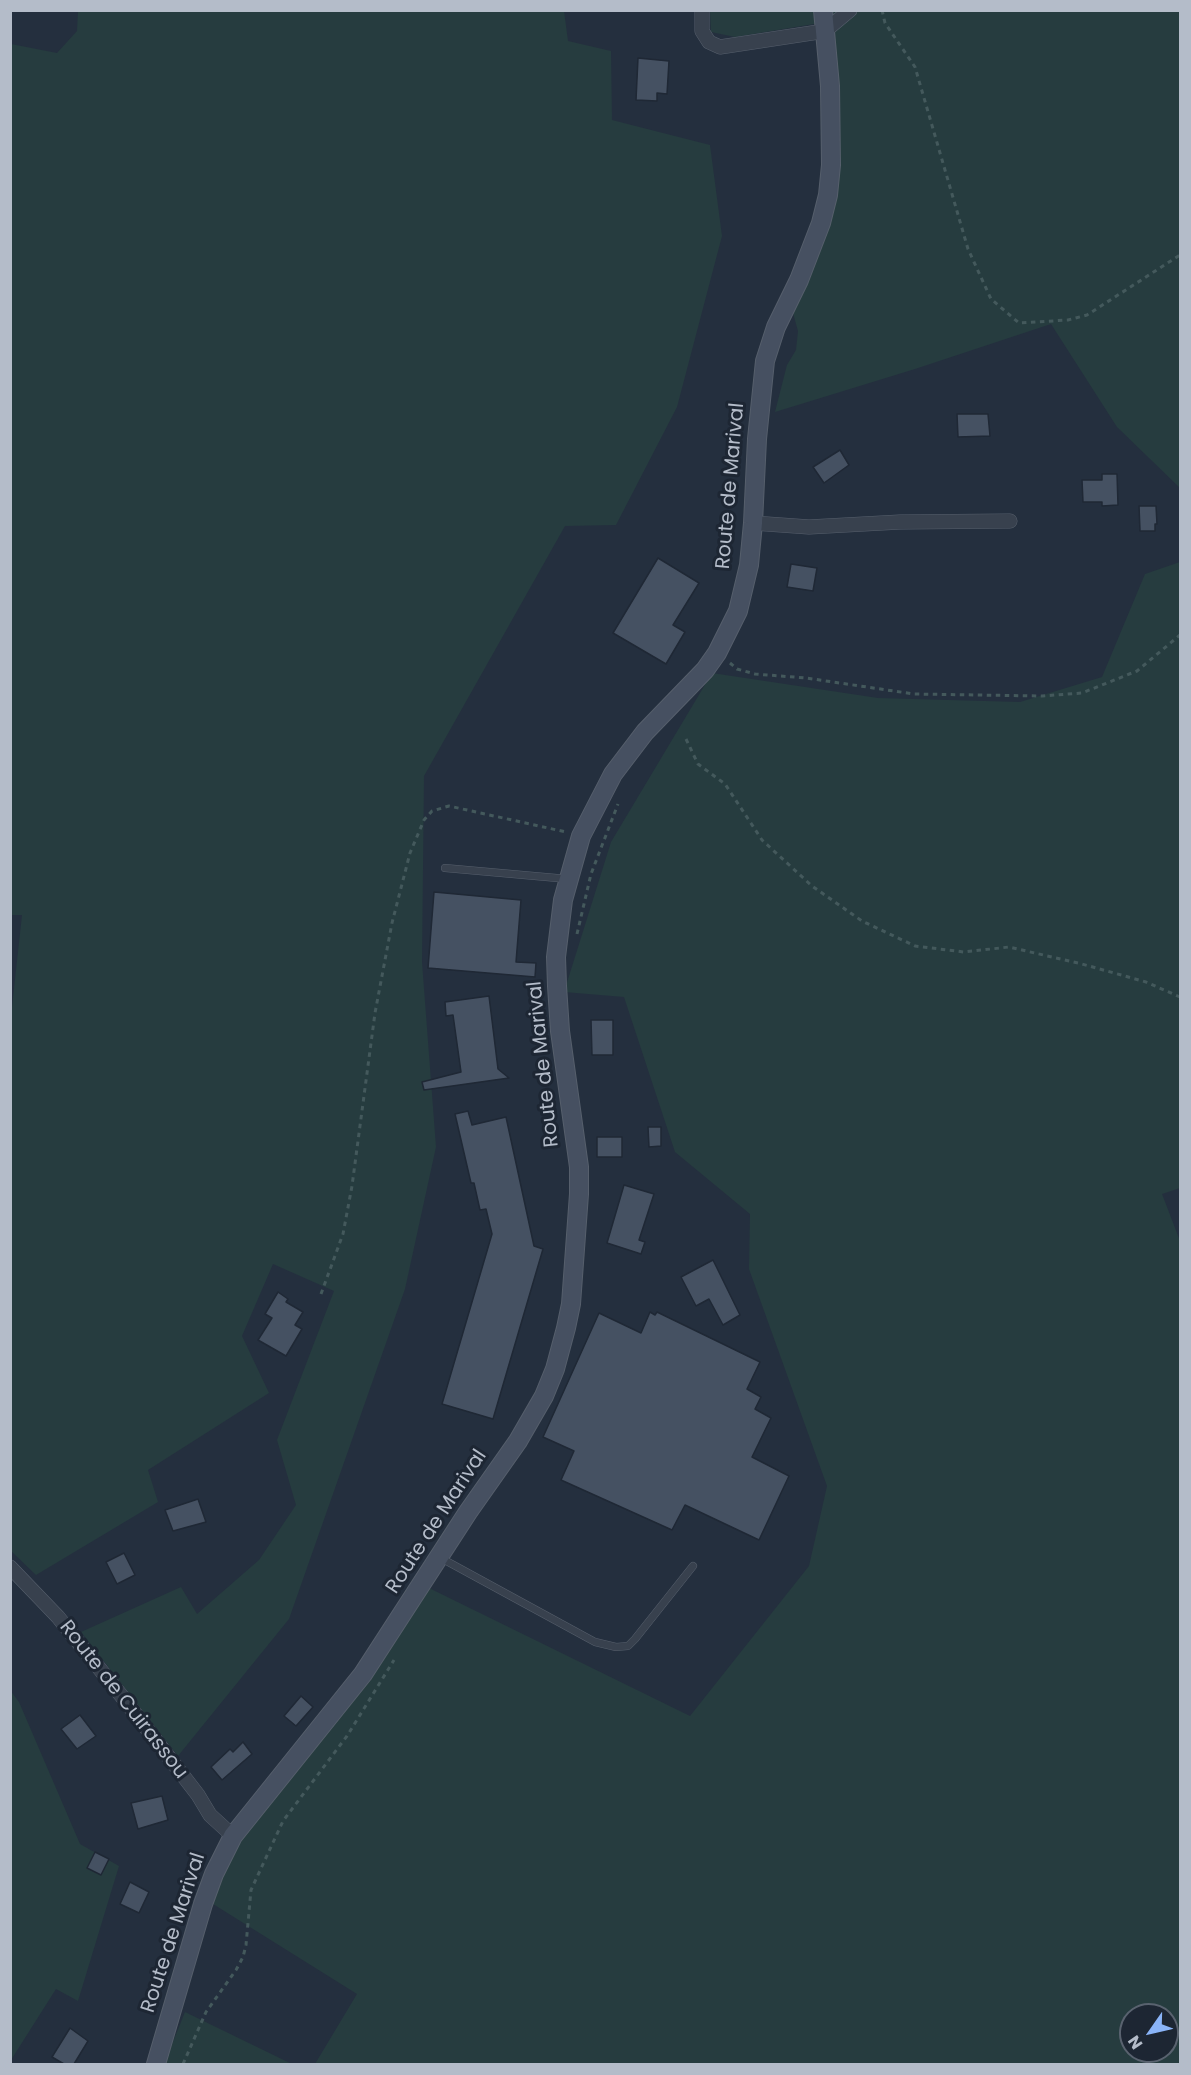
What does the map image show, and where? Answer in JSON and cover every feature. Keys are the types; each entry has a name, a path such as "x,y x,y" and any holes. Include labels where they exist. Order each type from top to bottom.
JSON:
{"main road":[{"name":"Route de Marival","path":"156,2064 203,1904 214,1874 233,1836 363,1674 531,1420 555,1369 566,1328 574,1277 579,1194 578,1159 560,1031 557,987 558,939 569,879 581,836 596,804 619,765 645,732 705,670 731,627 744,591 753,523 757,439 765,361 776,327 799,280 818,232 828,195 831,165 830,86 823,10"}],"street":[{"path":"702,10 702,31 709,42 720,47 825,31 850,10"},
{"path":"753,523 809,526 1010,521"},
{"name":"Route de Cuirassou","path":"10,1566 58,1617 198,1795 210,1815 233,1836"}],"lane":[{"path":"445,868 569,879"},
{"path":"440,1557 595,1642 616,1647 628,1646 635,1639 693,1566"}],"path":[{"path":"882,10 885,23 915,67 968,249 991,299 1019,323 1068,320 1087,315 1180,255"},
{"path":"717,653 737,669 755,674 806,678 914,694 1042,696 1082,693 1137,671 1180,635"},
{"path":"686,739 698,764 725,784 762,840 812,886 862,921 915,946 964,952 1009,947 1135,979 1180,997"},
{"path":"321,1294 343,1234 352,1186 375,1012 392,923 410,853 424,820 432,811 449,806 581,836"}],"green space":[{"path":"78,11 564,11 568,41 611,51 612,120 710,145 722,236 677,407 616,525 565,526 424,776 422,962 436,1147 405,1289 289,1619 178,1756 81,1632 181,1587 197,1614 259,1560 296,1505 277,1440 334,1291 273,1264 242,1336 269,1393 148,1470 158,1502 36,1575 11,1551 10,1025 22,915 11,915 11,44 57,53 77,31"},
{"path":"710,11 1180,11 1180,488 1117,427 1051,324 775,412 787,365 796,350 798,331 793,313 821,249 832,214 826,22 735,37 711,32"},
{"path":"1180,562 1180,1188 1162,1194 1180,1241 1180,2064 315,2064 357,1994 205,1899 213,1871 372,1677 429,1588 690,1716 809,1566 827,1486 749,1269 750,1214 675,1152 624,997 564,992 611,842 712,673 878,698 1020,702 1102,677 1145,574"},
{"path":"10,1690 19,1702 80,1844 119,1866 78,2001 56,1989 11,2060"},
{"path":"185,2012 292,2064 164,2064"}],"building":[{"path":"638,58 669,61 667,94 657,93 657,101 636,100"},
{"path":"957,414 988,414 990,436 958,437"},
{"path":"840,450 849,465 824,483 813,467"},
{"path":"1102,474 1117,474 1118,505 1102,506 1102,502 1083,502 1082,480 1102,480"},
{"path":"1139,506 1156,506 1155,531 1140,531"},
{"path":"658,558 699,583 673,625 685,632 666,664 613,633"},
{"path":"791,564 817,568 813,591 787,587"},
{"path":"434,892 521,900 516,962 536,963 535,977 428,968"},
{"path":"489,996 498,1069 509,1078 424,1090 422,1082 461,1072 453,1015 446,1016 445,1002"},
{"path":"591,1020 613,1020 613,1055 592,1055"},
{"path":"468,1111 472,1125 506,1117 534,1246 543,1249 493,1419 442,1404 492,1234 486,1209 480,1210 474,1183 471,1183 455,1114"},
{"path":"648,1127 661,1127 661,1146 649,1147"},
{"path":"597,1137 622,1137 622,1157 597,1157"},
{"path":"624,1185 654,1194 639,1240 645,1242 641,1254 607,1243"},
{"path":"713,1260 740,1315 723,1325 709,1299 696,1306 681,1277"},
{"path":"278,1292 288,1299 286,1302 303,1312 295,1325 302,1329 286,1356 258,1340 272,1318 265,1314"},
{"path":"650,1312 655,1315 657,1312 760,1362 747,1389 761,1397 755,1409 771,1418 752,1457 789,1476 759,1540 685,1505 672,1530 561,1480 574,1451 543,1437 599,1313 641,1333"},
{"path":"198,1499 206,1522 173,1531 165,1510"},
{"path":"124,1553 135,1575 117,1584 106,1562"},
{"path":"301,1696 313,1707 296,1726 284,1716"},
{"path":"80,1715 96,1736 77,1749 61,1729"},
{"path":"243,1742 252,1754 222,1780 211,1767 230,1749 233,1752"},
{"path":"162,1796 168,1820 138,1829 131,1803"},
{"path":"95,1852 109,1859 101,1875 87,1868"},
{"path":"130,1882 149,1892 139,1913 120,1904"},
{"path":"70,2028 88,2041 74,2064 64,2064 52,2057"}]}
